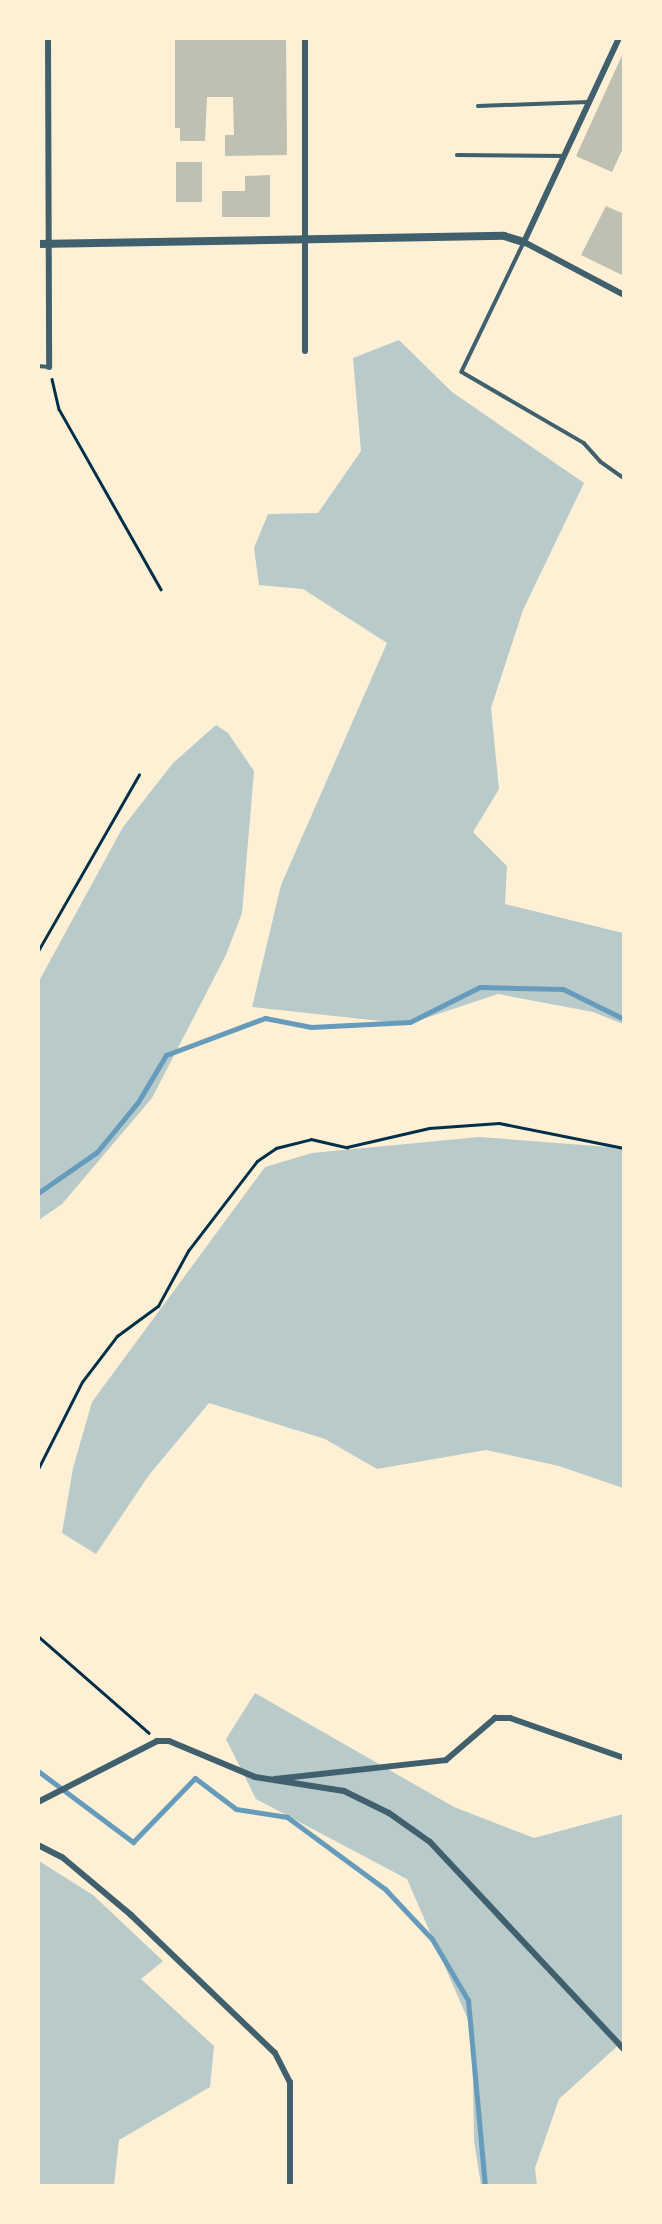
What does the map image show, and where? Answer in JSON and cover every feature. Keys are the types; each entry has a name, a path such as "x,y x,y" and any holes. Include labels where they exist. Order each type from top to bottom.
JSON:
{"street":[{"path":"48,38 49,367"},
{"path":"305,38 305,351"},
{"path":"524,243 619,38"},
{"path":"38,244 504,236 524,243 624,295"},
{"path":"267,1780 446,1760 495,1718 624,1758"},
{"path":"38,1802 158,1741 169,1741 267,1780 344,1791 389,1813 430,1842 624,2049"},
{"path":"38,1845 62,1857 131,1915 275,2053 290,2082 290,2186"}],"lane":[{"path":"478,106 589,102"},
{"path":"457,155 564,156"},
{"path":"524,243 462,372 584,443 601,462 624,478"},
{"path":"38,366 49,367"}],"path":[{"path":"49,367 59,409 161,589"},
{"path":"38,951 139,775"},
{"path":"38,1469 82,1382 117,1336 158,1306 188,1251 257,1161 276,1148 311,1139 346,1147 429,1128 499,1123 624,1148"},
{"path":"38,1636 158,1741"}],"shaded area":[{"path":"399,340 452,392 584,483 523,610 491,708 499,789 473,832 507,866 505,904 623,933 623,1024 593,1012 498,994 408,1024 252,1007 281,885 387,643 303,589 259,585 254,548 268,514 318,513 361,451 353,358"},
{"path":"216,725 228,733 254,771 242,913 226,955 152,1098 62,1204 39,1220 39,981 123,827 173,763"},
{"path":"479,1137 623,1148 623,1488 559,1466 486,1450 377,1469 325,1439 209,1403 149,1475 96,1554 62,1533 73,1468 92,1402 265,1167 312,1153"},
{"path":"255,1693 454,1807 534,1838 623,1814 623,2041 559,2099 535,2168 537,2185 481,2185 474,2141 472,2029 407,1879 256,1799 226,1739"},
{"path":"39,1861 93,1895 163,1961 141,1979 214,2046 210,2087 119,2140 114,2185 39,2185"}],"building":[{"path":"175,38 286,38 287,155 225,156 225,135 234,135 233,97 207,97 205,141 180,141 180,128 175,128"},
{"path":"624,51 624,146 612,172 576,156"},
{"path":"176,162 202,162 202,202 176,202"},
{"path":"270,175 270,217 222,217 222,191 245,191 245,176"},
{"path":"606,206 624,214 624,276 581,255"}],"waterway":[{"path":"38,1193 97,1152 138,1102 166,1055 265,1018 311,1027 410,1022 480,987 563,989 624,1019"},
{"path":"38,1771 133,1842 195,1778 236,1809 287,1817 385,1889 432,1939 468,2000 485,2186"}]}
